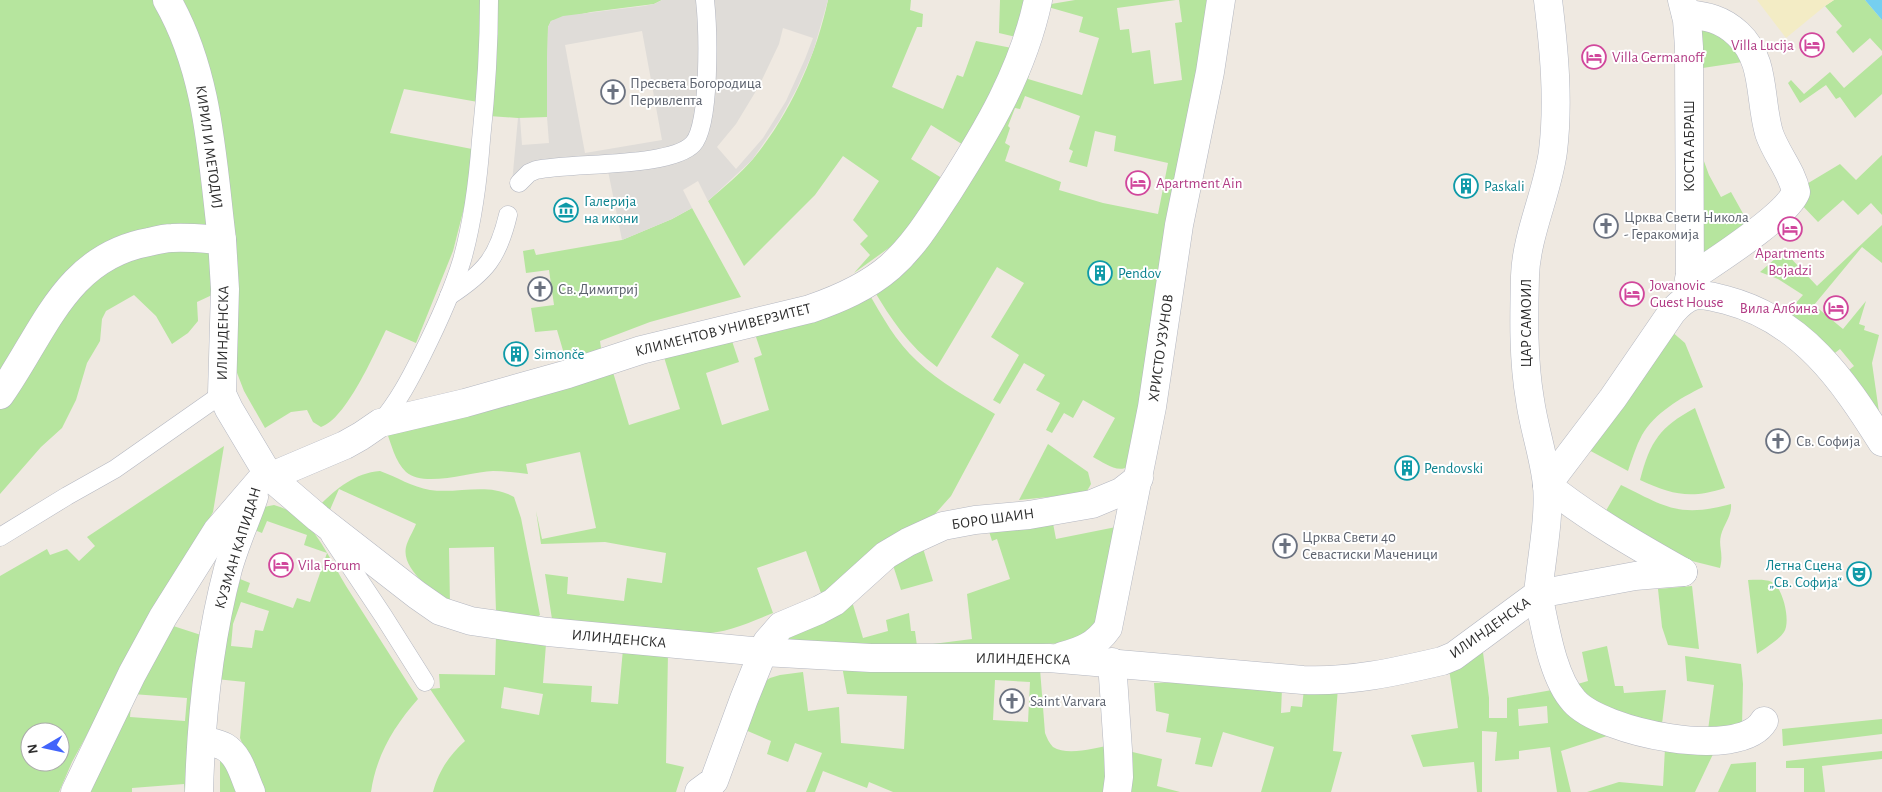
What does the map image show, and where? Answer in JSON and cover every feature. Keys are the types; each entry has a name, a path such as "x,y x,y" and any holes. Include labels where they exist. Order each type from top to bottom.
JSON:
{"street":[{"name":"КИРИЛ И МЕТОДИЈ","path":"167,0 183,32 201,85 213,161 222,240"},
{"name":"КЛИМЕНТОВ УНИВЕРЗИТЕТ","path":"265,479 344,445 380,423 484,398 568,374 650,347 802,311 830,302 866,284 890,267 912,243 980,142 999,108 1022,58 1038,0"},
{"name":"ХРИСТО УЗУНОВ","path":"1049,658 1071,654 1087,648 1098,640 1108,628 1152,408 1178,225 1210,72 1221,0"},
{"name":"ЦАР САМОИЛ","path":"1547,485 1530,402 1526,371 1525,273 1553,150 1554,50 1548,0"},
{"name":"КОСТА АБРАШ","path":"1547,485 1613,398 1690,287 1767,223 1791,200 1796,192 1792,179 1769,133 1753,52 1741,36 1724,22 1684,7 1689,47 1690,287"},
{"path":"0,395 60,299 74,282 94,264 123,248 148,242 171,238 222,240"},
{"name":"ИЛИНДЕНСКА","path":"222,240 225,289 222,394 265,479 431,605 454,616 497,626 763,652 879,658 1049,658 1112,662 1285,679 1326,681 1359,679 1442,661 1454,656 1538,594 1635,576 1684,572 1580,508 1547,485"},
{"path":"1690,287 1708,296 1741,305 1769,317 1790,330 1818,354 1843,384 1882,442"},
{"name":"БОРО ШАИН","path":"699,792 714,781 763,652 773,633 781,626 834,602 886,555 908,542 943,526 1029,515 1092,504 1121,492 1139,478"},
{"name":"КУЗМАН КАПИДАН","path":"199,792 202,740 213,633 229,567 265,479"},
{"name":"КУЗМАН КАПИДАН","path":"75,792 132,674 163,617 217,531 265,479"},
{"name":"ИЛИНДЕНСКА","path":"1538,594 1548,504 1547,485"},
{"path":"1538,594 1560,680 1573,701 1592,715 1634,730 1692,741 1734,738 1750,734 1758,729 1764,720"},
{"path":"1112,662 1118,750 1119,777 1117,792"},
{"path":"202,740 225,747 230,752 241,768 251,792"}],"lane":[{"path":"380,423 390,411 409,379 449,296 467,242 475,200 487,71 489,0"},
{"path":"519,183 529,173 536,170 652,159 683,151 692,145 698,138 705,100 707,40 705,0"},
{"path":"449,296 472,280 490,262 498,248 508,214"},
{"path":"0,537 115,469 222,394"},
{"path":"318,518 425,682"}],"green space":[{"path":"0,0 481,0 478,102 404,89 390,133 472,149 466,200 453,251 416,343 386,330 367,369 349,399 330,422 321,427 313,422 307,410 291,412 265,428 244,391 224,339 225,289 197,302 198,321 188,333 172,344 156,316 134,295 106,311 102,319 100,341 87,363 76,400 62,428 41,447 0,494"},
{"path":"496,0 662,0 654,4 591,12 551,21 548,27 547,117 518,118 489,116"},
{"path":"828,0 911,0 910,10 923,14 922,27 917,27 892,87 943,109 957,75 963,77 976,41 1017,49 965,146 931,125 911,159 945,180 911,227 893,245 854,273 870,255 860,244 868,236 853,220 879,181 843,156 815,195 744,266 708,201 748,165 779,123 809,63"},
{"path":"1000,0 1028,0 1020,38 999,33"},
{"path":"1075,0 1176,0 1117,8 1120,30 1129,29 1132,53 1150,50 1154,84 1182,80 1175,23 1182,22 1179,0 1215,0 1128,467 1119,469 1093,457 1115,418 1083,400 1073,418 1064,413 1052,433 1046,430 1060,403 1036,390 1045,375 1024,363 1000,404 993,400 1019,355 991,337 1024,283 997,267 937,367 901,331 873,289 889,277 1045,5","holes":["1048,7 1083,17 1079,32 1099,38 1082,95 1028,79","1025,96 1080,116 1069,149 1073,151 1069,162 1087,167 1095,131 1116,136 1114,151 1168,163 1158,214 1103,203 1059,190 1061,182 1005,161 1010,146 1005,143 1010,128 1008,126 1015,108 1020,109"]},
{"path":"1834,0 1865,0 1882,20 1882,51 1870,38 1853,53 1836,32 1842,26 1825,6"},
{"path":"1709,25 1749,61 1696,69 1698,31"},
{"path":"1882,55 1882,94 1855,118 1840,97 1836,99 1826,85 1800,103 1788,83 1791,80 1804,94 1830,72 1844,88"},
{"path":"1697,142 1709,175 1721,197 1731,192 1750,226 1704,258"},
{"path":"1882,155 1882,215 1871,203 1858,215 1843,200 1818,222 1800,203 1810,193 1805,185 1840,164 1856,180"},
{"path":"692,208 741,297 650,322 600,341 602,355 567,364 557,330 535,332 531,308 554,305 549,270 526,273 523,251 534,249 536,255 622,240 672,219"},
{"path":"1882,225 1882,263 1862,247 1814,305 1843,329 1866,301 1859,324 1865,326 1864,330 1879,335 1872,363 1880,419 1845,373 1854,366 1840,349 1831,356 1785,315 1803,295 1778,279 1760,272 1784,251 1817,286"},
{"path":"868,292 884,319 909,354 945,383 995,414 951,496 935,514 902,533 822,596 806,551 757,568 773,613 727,630 698,634 552,619 545,574 568,577 567,594 624,601 627,578 662,583 666,553 605,542 541,544 536,511 542,539 596,528 580,452 526,464 528,474 493,471 448,478 424,479 414,477 402,468 386,430 612,369 629,425 680,409 663,354 731,338 739,362 706,373 722,425 769,410 754,358 762,355 754,331"},
{"path":"1671,331 1685,343 1703,387 1677,401 1647,427 1640,439 1628,471 1585,448"},
{"path":"1695,408 1725,488 1702,493 1682,494 1662,489 1640,480 1648,455 1658,437 1673,422"},
{"path":"1048,444 1088,472 1091,484 1087,491 1019,500"},
{"path":"224,446 213,512 118,678 70,767 70,722 20,722 20,772 68,772 59,792 0,792 0,576 47,549 50,555 67,549 79,561 95,546 87,537"},
{"path":"380,471 423,489 441,491 484,489 494,490 514,497 521,518 540,615 537,617 496,612 494,547 449,548 450,605 421,580 409,564 406,556 406,547 416,524 339,489 329,512 320,505 347,482 371,472"},
{"path":"1621,485 1673,508 1698,510 1731,504 1728,520 1720,539 1720,568 1688,560 1604,514"},
{"path":"274,505 286,509 301,518 310,528 322,544 346,586 418,699 401,720 387,742 377,766 371,792 262,792 240,738 245,682 216,679 240,579 250,583 247,592 293,608 297,598 310,602 327,553 304,545 307,535 267,521 262,533 252,529 264,507","holes":["241,602 269,611 263,631 255,630 252,648 231,646 233,624"]},
{"path":"1052,518 1056,539 1121,526 1103,618 1075,643 905,648 786,643 783,633 851,598 863,638 888,631 886,620 909,613 911,631 915,631 917,646 972,639 967,594 1010,579 997,539 992,541 988,528"},
{"path":"922,545 933,581 901,590 892,562"},
{"path":"1748,580 1766,580 1776,585 1785,605 1787,621 1784,632 1757,654"},
{"path":"1692,586 1699,649 1668,645 1662,627 1658,589"},
{"path":"164,623 201,635 189,792 185,792 184,784 132,788 132,792 85,792","holes":["132,694 187,698 185,721 130,717"]},
{"path":"496,636 546,644 543,683 592,686 591,702 618,704 623,649 668,653 666,763 684,767 676,792 433,792 445,764 465,741 430,689 440,688 439,674 495,675","holes":["504,687 543,694 539,715 501,708"]},
{"path":"1482,645 1489,698 1489,718 1507,718 1507,698 1552,690 1586,724 1607,736 1561,751 1571,792 1557,792 1550,747 1519,751 1519,759 1495,761 1497,732 1482,731 1482,792 1477,792 1474,762 1423,767 1411,735 1458,728 1449,669","holes":["1547,706 1548,723 1519,726 1518,709"]},
{"path":"1607,646 1615,686 1623,686 1624,693 1666,690 1662,724 1602,709 1574,685 1588,681 1582,652"},
{"path":"1685,656 1741,664 1743,684 1742,726 1708,730 1714,685 1687,681"},
{"path":"842,666 1040,669 1045,733 1048,740 1053,747 1066,751 1111,745 1109,792 893,792 869,782 867,788 823,771 815,792 806,792 822,753 795,743 788,762 767,754 771,741 743,729 764,682 780,675 803,672 808,711 839,707 841,743 904,749 907,696 847,694","holes":["995,680 1030,682 1028,722 993,720"]},
{"path":"1177,682 1282,688 1281,713 1290,712 1291,706 1302,707 1304,689 1338,688 1333,751 1342,752 1331,792 1261,792 1274,747 1223,732 1212,767 1195,764 1201,738 1166,732 1169,714 1156,711 1154,683"},
{"path":"1882,719 1882,734 1783,746 1782,729"},
{"path":"1665,748 1714,752 1695,792 1587,792 1619,782 1663,786"},
{"path":"1124,750 1162,759 1157,786 1180,792 1124,792"},
{"path":"1882,751 1882,759 1822,766 1825,792 1804,792 1804,768 1786,768 1786,761"},
{"path":"220,760 224,761 242,792 220,792"},
{"path":"1756,762 1756,792 1718,792 1731,764"}],"sand":[{"path":"1757,0 1834,0 1786,38"}],"shaded area":[{"path":"662,0 828,0 813,52 797,88 779,121 752,160 708,201 698,181 683,190 692,208 672,219 622,240 607,166 512,183 518,118 520,118 522,145 549,143 547,57 548,27 551,21 563,16 654,4","holes":["783,28 813,38 786,101 763,138 736,169 717,147 736,124 759,86 779,44","642,31 662,140 585,153 565,45"]}],"water":[{"path":"1865,0 1882,0 1882,20"}],"place":[{"name":"Villa Lucija","path":"1812,45"},
{"name":"Villa Germanoff","path":"1594,57"},
{"name":"Пресвета Богородица Перивлепта","path":"613,92"},
{"name":"Apartment Ain","path":"1138,183"},
{"name":"Paskali","path":"1466,186"},
{"name":"Галерија на икони","path":"566,210"},
{"name":"Црква Свети Никола - Геракомија","path":"1606,226"},
{"name":"Apartments Bojadzi","path":"1790,229"},
{"name":"Pendov","path":"1100,273"},
{"name":"Св. Димитриј","path":"540,289"},
{"name":"Jovanovic Guest House","path":"1632,294"},
{"name":"Вила Албина","path":"1836,308"},
{"name":"Simonče","path":"516,354"},
{"name":"Св. Софија","path":"1778,441"},
{"name":"Pendovski","path":"1407,468"},
{"name":"Црква Свети 40 Севастиски Маченици","path":"1285,546"},
{"name":"Vila Forum","path":"281,565"},
{"name":"Летна Сцена „Св. Софија“","path":"1859,574"},
{"name":"Saint Varvara","path":"1012,701"}]}
